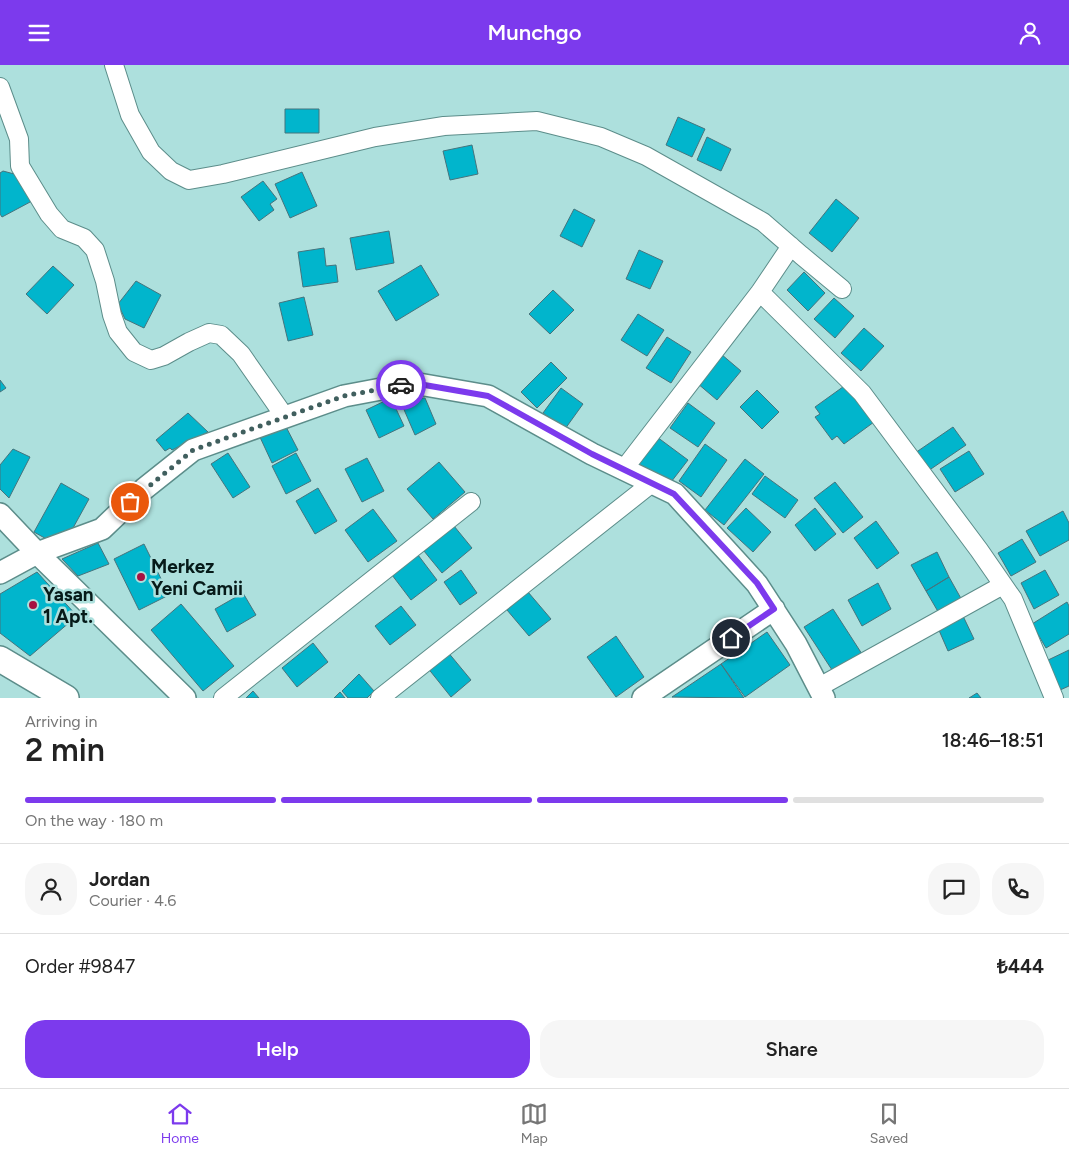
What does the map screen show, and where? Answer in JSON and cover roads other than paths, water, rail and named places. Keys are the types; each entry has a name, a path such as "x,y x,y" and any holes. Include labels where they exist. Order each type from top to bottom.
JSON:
{"main road":[{"path":"0,659 66,698"}],"street":[{"path":"114,65 130,115 151,152 170,171 189,180 223,174 375,137 444,126 537,121 601,137 646,156 763,222 842,289"},
{"path":"0,87 19,139 20,166 48,215 62,229 84,238 95,250 118,331 134,352 151,360 164,356 209,333 221,335 241,354 285,417"},
{"path":"623,470 760,292 791,246"},
{"path":"760,292 862,393 1003,585 1013,599 1054,698"},
{"path":"0,573 38,553 102,529 144,489 193,450 344,396 413,383 488,396 623,470 674,494 757,583 796,644 822,692 1003,585"},
{"path":"380,698 652,483"},
{"path":"223,698 471,502"},
{"path":"0,513 185,698"},
{"path":"644,698 774,609"}],"place":[{"name":"Merkez Yeni Camii","path":"141,577"},
{"name":"Yasan 1 Apt.","path":"33,605"}]}
